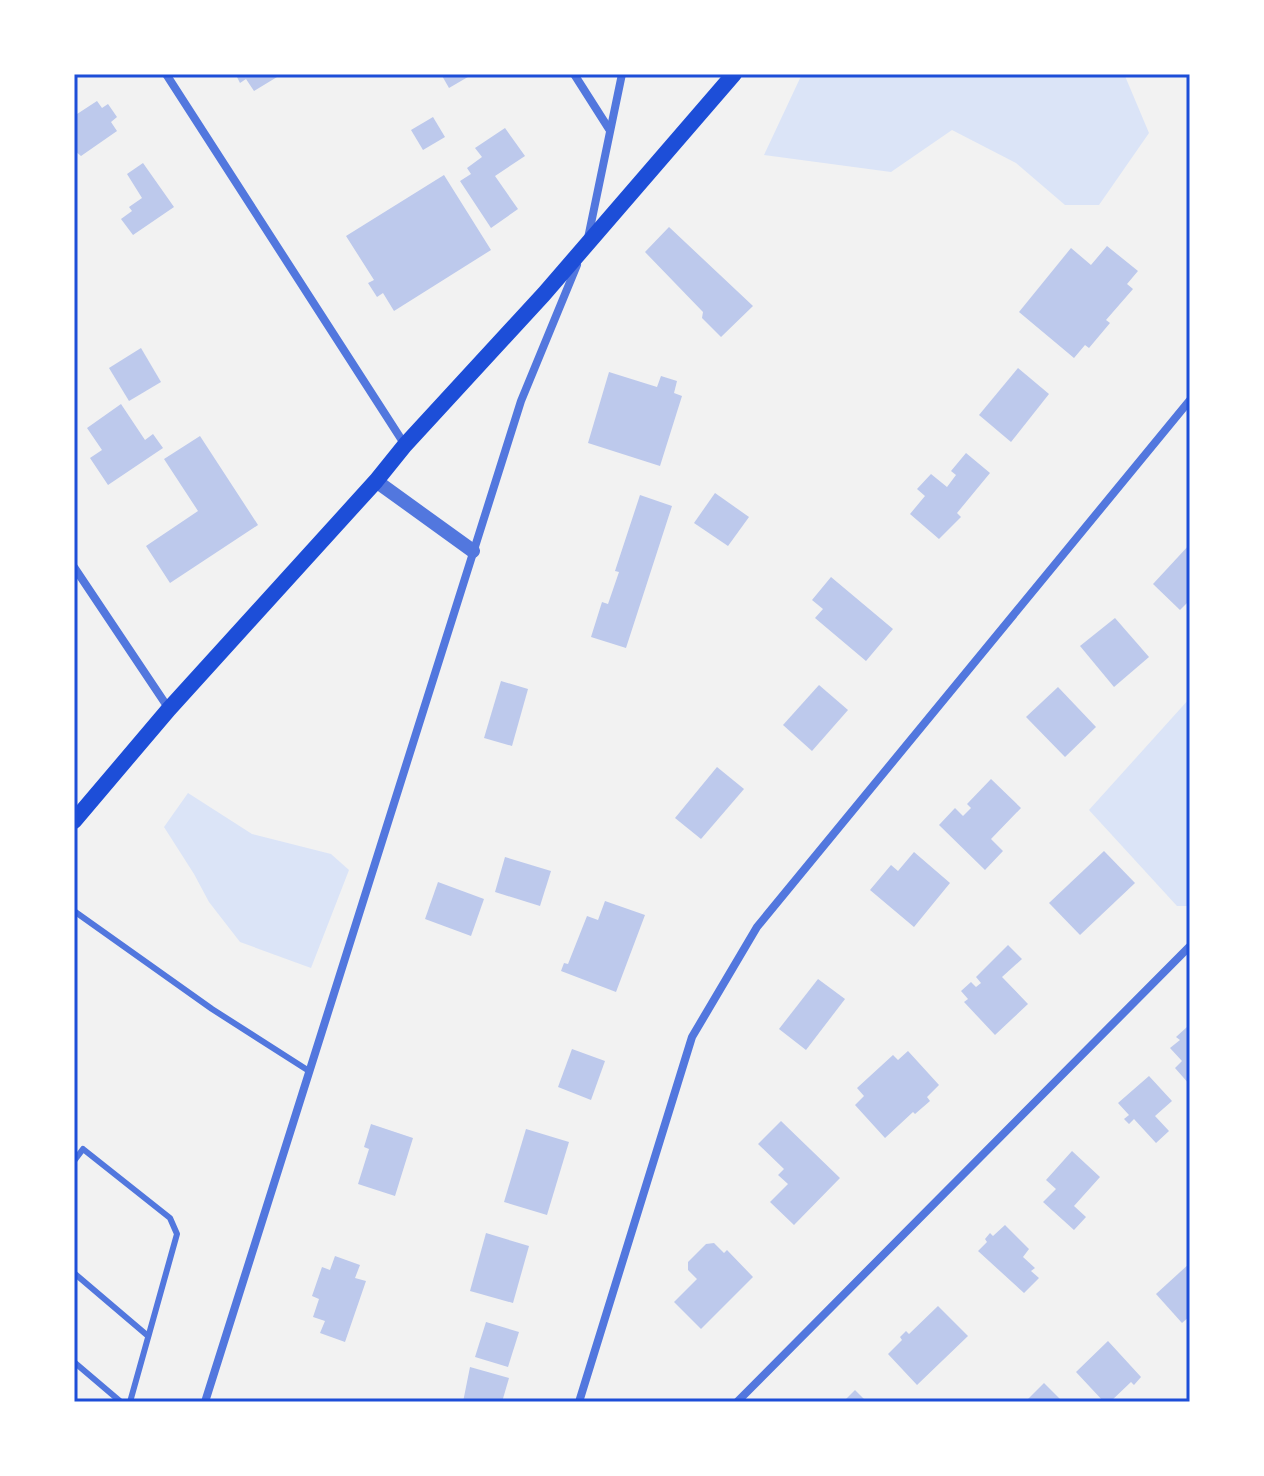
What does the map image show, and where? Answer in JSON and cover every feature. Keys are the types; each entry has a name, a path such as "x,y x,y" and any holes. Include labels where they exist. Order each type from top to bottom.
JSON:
{"main road":[{"path":"74,821 169,709 544,294 734,74"}],"street":[{"path":"166,74 405,445"},
{"path":"574,74 609,129"},
{"path":"205,1402 521,401 561,298 587,243 622,74"},
{"path":"579,1402 692,1037 757,927 1190,400"},
{"path":"376,481 473,551"},
{"path":"74,567 169,709"},
{"path":"737,1402 1190,946"}],"lane":[{"path":"74,911 212,1009 309,1071"},
{"path":"74,1161 83,1149 170,1218 177,1234 130,1402"},
{"path":"74,1273 148,1336"},
{"path":"74,1362 121,1402"}],"shaded area":[{"path":"802,74 1125,76 1149,133 1099,205 1065,205 1016,163 952,130 891,172 764,155"},
{"path":"1190,698 1190,906 1177,906 1089,810"},
{"path":"188,793 252,834 331,854 349,870 311,968 240,942 209,902 164,827"}],"building":[{"path":"238,74 282,74 254,91 246,79 240,83"},
{"path":"441,74 473,74 449,88"},
{"path":"97,101 102,108 108,104 117,117 111,122 117,131 81,156 74,150 74,116"},
{"path":"433,117 445,137 423,150 411,130"},
{"path":"505,128 525,156 495,176 518,209 491,228 460,181 471,174 467,168 482,157 475,148"},
{"path":"143,163 174,207 133,235 121,219 132,211 129,207 142,198 127,174"},
{"path":"444,175 491,250 394,311 383,293 377,297 368,283 374,280 346,236"},
{"path":"669,227 753,306 721,337 702,318 703,312 645,252"},
{"path":"1107,246 1138,271 1127,284 1133,289 1106,320 1110,323 1089,348 1085,345 1074,358 1019,312 1071,248 1091,265"},
{"path":"141,348 161,382 129,401 109,368"},
{"path":"1018,368 1049,394 1011,442 979,415"},
{"path":"609,372 657,387 661,376 677,381 674,393 682,396 660,466 588,443"},
{"path":"121,404 145,440 153,434 163,448 108,485 90,458 102,450 87,428"},
{"path":"200,436 258,525 170,583 146,546 198,511 164,459"},
{"path":"966,453 990,473 957,513 961,517 939,539 910,514 925,496 917,489 931,474 947,487 956,475 951,471"},
{"path":"715,493 749,517 728,546 694,523"},
{"path":"640,495 672,506 626,648 591,637 602,602 608,604 619,572 615,571"},
{"path":"1190,544 1190,600 1180,610 1153,584"},
{"path":"831,577 893,629 866,661 815,618 823,609 812,600"},
{"path":"1115,618 1149,657 1114,687 1080,646"},
{"path":"501,681 528,689 512,746 484,738"},
{"path":"819,685 848,710 812,751 783,725"},
{"path":"1058,687 1096,727 1065,757 1026,717"},
{"path":"717,767 744,789 701,839 675,818"},
{"path":"991,779 1021,808 991,839 1003,851 985,870 939,825 955,808 963,816 971,808 967,804"},
{"path":"1104,851 1135,883 1080,935 1049,903"},
{"path":"914,852 950,883 914,927 870,890 891,865 898,871"},
{"path":"505,857 551,871 540,906 495,892"},
{"path":"438,882 484,899 471,936 425,919"},
{"path":"605,901 645,915 616,992 561,971 564,963 568,964 587,916 598,920"},
{"path":"1008,945 1022,959 1002,977 1028,1004 995,1035 964,1002 968,999 961,991 971,982 976,987 981,983 976,977"},
{"path":"818,979 845,999 806,1050 779,1029"},
{"path":"1187,1027 1190,1031 1190,1085 1175,1068 1182,1061 1170,1048 1180,1040 1176,1037"},
{"path":"572,1049 605,1061 591,1100 558,1087"},
{"path":"908,1051 939,1085 927,1097 930,1101 885,1138 855,1105 864,1096 857,1088 893,1055 898,1060"},
{"path":"1149,1076 1172,1101 1155,1116 1169,1131 1156,1143 1134,1119 1129,1124 1124,1119 1129,1115 1118,1103"},
{"path":"781,1121 840,1178 794,1225 770,1202 788,1184 778,1175 784,1169 758,1144"},
{"path":"371,1124 413,1138 395,1196 358,1184 369,1149 364,1147"},
{"path":"526,1129 569,1142 547,1215 504,1202"},
{"path":"1072,1151 1100,1177 1074,1206 1086,1217 1074,1230 1043,1202 1056,1189 1046,1180"},
{"path":"1005,1225 1029,1249 1023,1257 1035,1268 1031,1271 1039,1278 1024,1293 978,1251 987,1242 985,1239 990,1233 993,1236"},
{"path":"486,1233 529,1246 513,1303 470,1291"},
{"path":"714,1243 724,1253 727,1250 753,1277 701,1329 674,1302 697,1279 688,1270 688,1262 706,1244"},
{"path":"335,1256 360,1265 355,1278 366,1281 345,1342 320,1333 325,1321 313,1317 319,1299 312,1296 322,1267 330,1270"},
{"path":"1190,1263 1190,1316 1182,1323 1156,1294"},
{"path":"938,1306 968,1336 917,1385 888,1354 906,1331 909,1334"},
{"path":"486,1322 519,1332 508,1367 475,1357"},
{"path":"1108,1341 1141,1377 1110,1402 1104,1402 1076,1372"},
{"path":"470,1367 509,1378 502,1402 463,1402"},
{"path":"1044,1383 1063,1402 1025,1402"},
{"path":"855,1390 867,1402 843,1402"}]}
